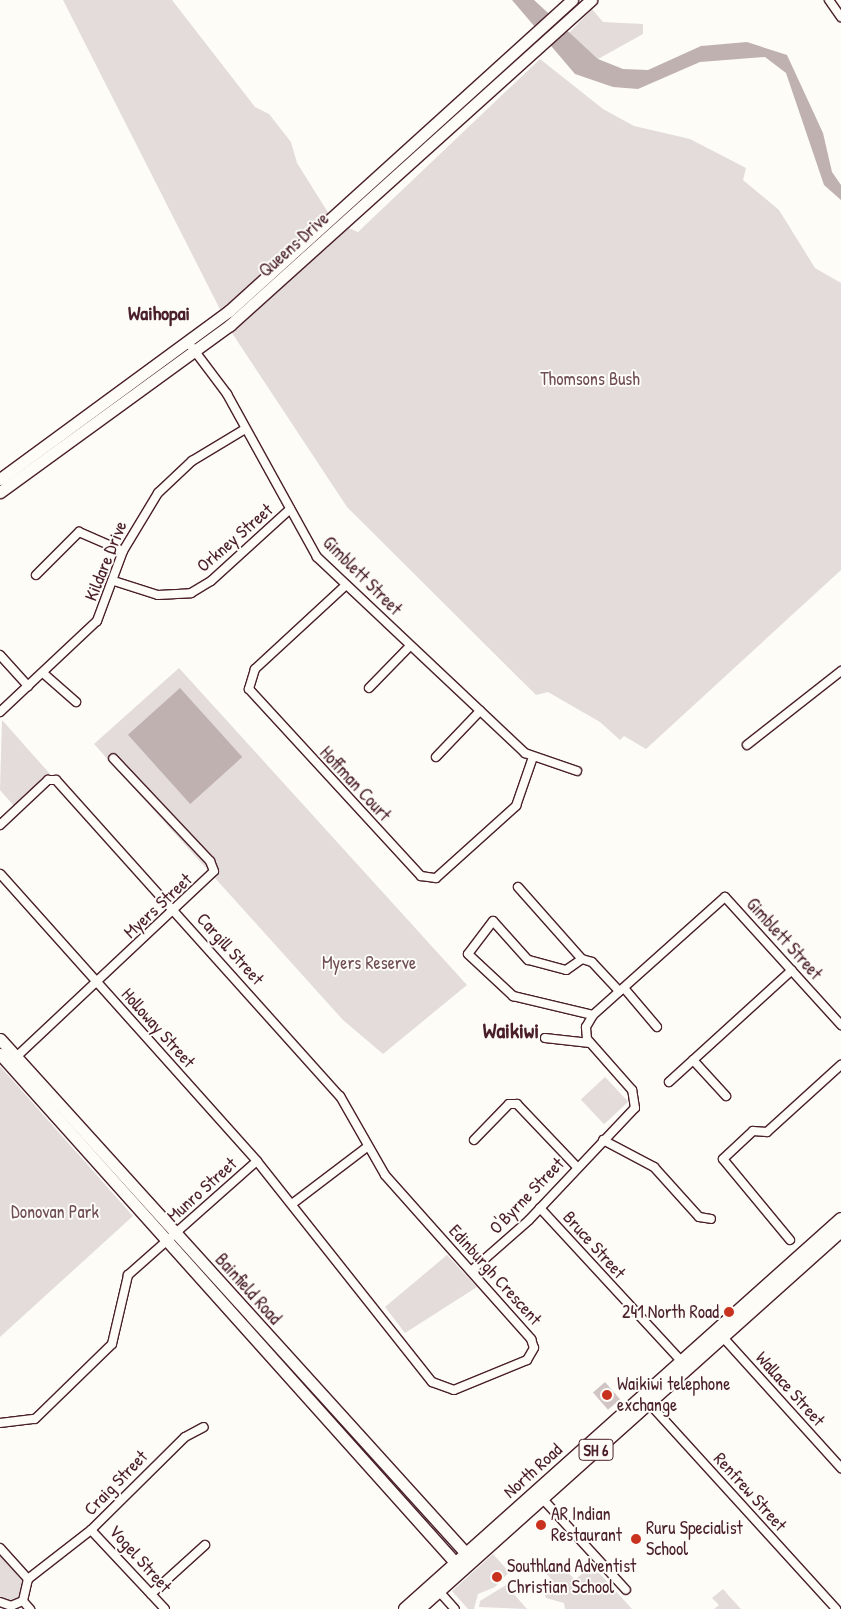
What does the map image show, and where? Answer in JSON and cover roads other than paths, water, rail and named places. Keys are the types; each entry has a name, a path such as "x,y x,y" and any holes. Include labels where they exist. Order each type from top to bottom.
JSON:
{"main road":[{"name":"Queens Drive","path":"427,142 532,34 572,0"},
{"name":"Queens Drive","path":"0,492 192,346 230,311 564,26 591,0"},
{"name":"Queens Drive","path":"0,478 192,346"},
{"name":"Bainfield Road","path":"0,1039 12,1060 366,1453 459,1566"},
{"name":"Bainfield Road","path":"0,1054 12,1060"},
{"name":"North Road","path":"405,1609 436,1587 469,1558 840,1225"},
{"name":"Bainfield Road","path":"366,1453 438,1522 469,1558"},
{"path":"429,1530 438,1522"},
{"name":"North Road","path":"419,1609 436,1587"}],"street":[{"path":"830,0 841,17"},
{"name":"Gimblett Street","path":"192,346 227,394 317,557 480,711 533,757 577,771"},
{"name":"Kildare Drive","path":"0,712 97,621 114,581 123,551 158,493 192,461 245,429"},
{"name":"Orkney Street","path":"114,581 158,595 191,593 212,581 290,510"},
{"path":"36,575 80,532 123,551"},
{"name":"Hoffman Court","path":"346,585 255,669 249,689 416,872 426,879 436,878 516,806 533,757"},
{"path":"369,688 410,646"},
{"path":"0,656 28,686"},
{"path":"747,745 841,671"},
{"path":"43,673 76,702"},
{"path":"436,758 480,711"},
{"name":"Myers Street","path":"12,1060 98,983 211,877 213,866 113,758"},
{"name":"Cargill Street","path":"0,825 48,780 56,780 175,910 340,1096 367,1147"},
{"name":"Holloway Street","path":"0,874 257,1161 292,1204"},
{"path":"518,887 582,959 592,962 657,1027"},
{"name":"Gimblett Street","path":"621,990 725,897 841,1025"},
{"path":"582,959 566,970 528,960 493,922 468,954 513,996 593,1015"},
{"path":"669,1082 792,970"},
{"path":"545,1038 590,1043 586,1027 593,1015 621,990"},
{"name":"O'Byrne Street","path":"471,1271 540,1208 637,1102 632,1090 590,1043"},
{"path":"693,1060 726,1096"},
{"path":"790,1240 724,1164 753,1131 770,1129 841,1066"},
{"path":"474,1140 513,1102 577,1167"},
{"path":"603,1140 654,1167 699,1217 711,1219"},
{"path":"292,1204 367,1147"},
{"name":"Edinburgh Crescent","path":"292,1204 432,1382 449,1390 524,1362 534,1348 526,1331 385,1175 367,1147"},
{"name":"Munro Street","path":"0,1423 34,1418 112,1344 128,1275 257,1161"},
{"name":"Bruce Street","path":"540,1208 684,1365"},
{"name":"Wallace Street","path":"720,1334 841,1468"},
{"name":"Renfrew Street","path":"646,1399 836,1609"},
{"name":"Craig Street","path":"28,1579 91,1530 159,1460 204,1427"},
{"path":"539,1495 626,1590"},
{"name":"Vogel Street","path":"91,1530 165,1609"},
{"path":"151,1594 205,1545"},
{"path":"0,1548 28,1579 23,1601"},
{"path":"436,1587 455,1609"},
{"path":"0,1602 11,1606 23,1601"},
{"path":"23,1601 30,1609"}],"place":[{"name":"241 North Road","path":"729,1312"},
{"name":"Waikiwi telephone exchange","path":"607,1395"},
{"name":"AR Indian Restaurant","path":"541,1525"},
{"name":"Ruru Specialist School","path":"636,1539"},
{"name":"Southland Adventist Christian School","path":"497,1577"}],"district":[{"name":"Waihopai","path":"159,312"},
{"name":"Waikiwi","path":"511,1031"}],"park label":[{"name":"Thomsons Bush","path":"590,379"},
{"name":"Myers Reserve","path":"369,963"},
{"name":"Donovan Park","path":"55,1212"}]}
